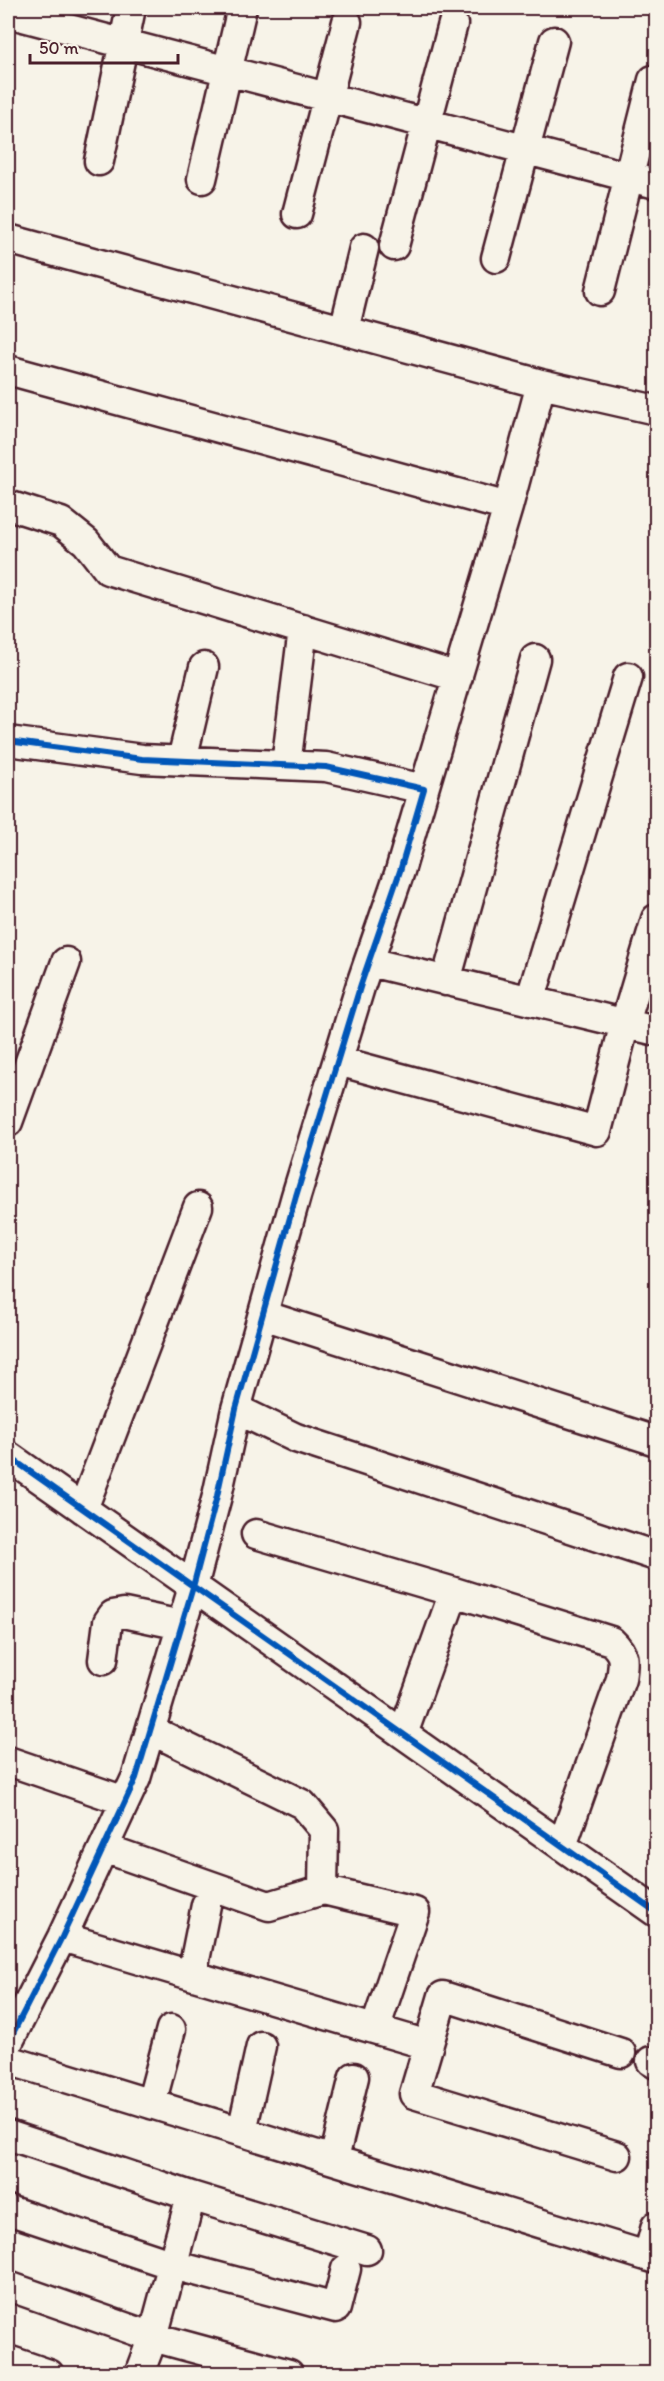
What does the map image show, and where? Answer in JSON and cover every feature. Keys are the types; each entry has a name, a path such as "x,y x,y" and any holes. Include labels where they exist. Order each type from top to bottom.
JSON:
{"street":[{"path":"99,161 131,8"},
{"path":"202,179 242,8"},
{"path":"8,13 657,184"},
{"path":"297,214 346,22"},
{"path":"394,246 453,24"},
{"path":"496,258 554,41"},
{"path":"600,291 653,80"},
{"path":"8,238 541,384 657,410"},
{"path":"344,330 364,249"},
{"path":"8,370 508,507"},
{"path":"8,2043 62,1937 136,1778 193,1587 217,1496 236,1409 263,1315 338,1061 400,871 458,677 541,384"},
{"path":"8,505 61,522 86,542 108,570 458,677"},
{"path":"286,765 303,629"},
{"path":"446,981 535,659"},
{"path":"182,760 204,667"},
{"path":"530,1001 628,677"},
{"path":"8,741 142,759 326,767 424,789"},
{"path":"338,1061 597,1131 625,1023 657,919"},
{"path":"8,1122 66,962"},
{"path":"369,962 657,1031"},
{"path":"82,1509 198,1207"},
{"path":"263,1315 657,1441"},
{"path":"236,1409 296,1438 657,1556"},
{"path":"8,1456 657,1912"},
{"path":"256,1534 610,1641 621,1651 623,1665 621,1679 562,1846"},
{"path":"403,1734 454,1592"},
{"path":"103,1660 108,1622 113,1615 124,1613 181,1625"},
{"path":"151,1730 302,1804 324,1830 323,1890"},
{"path":"8,1761 125,1801"},
{"path":"104,1848 269,1906 323,1890 415,1912 375,2029"},
{"path":"192,1975 206,1905"},
{"path":"62,1937 428,2045"},
{"path":"617,2156 414,2094 443,1996 621,2053"},
{"path":"151,2104 171,2029"},
{"path":"242,2131 261,2046"},
{"path":"8,2060 652,2257 657,2226"},
{"path":"334,2159 354,2077"},
{"path":"8,2135 191,2196 356,2259 336,2308 173,2265 8,2210"},
{"path":"140,2373 153,2337 191,2196"},
{"path":"8,2286 153,2337 289,2373"},
{"path":"8,2360 49,2373"}],"cycle path":[{"path":"8,741 142,759 326,767 424,789 296,1196 236,1409 217,1496 193,1587 136,1778 62,1937 8,2043"},
{"path":"8,1456 656,1912"}]}
